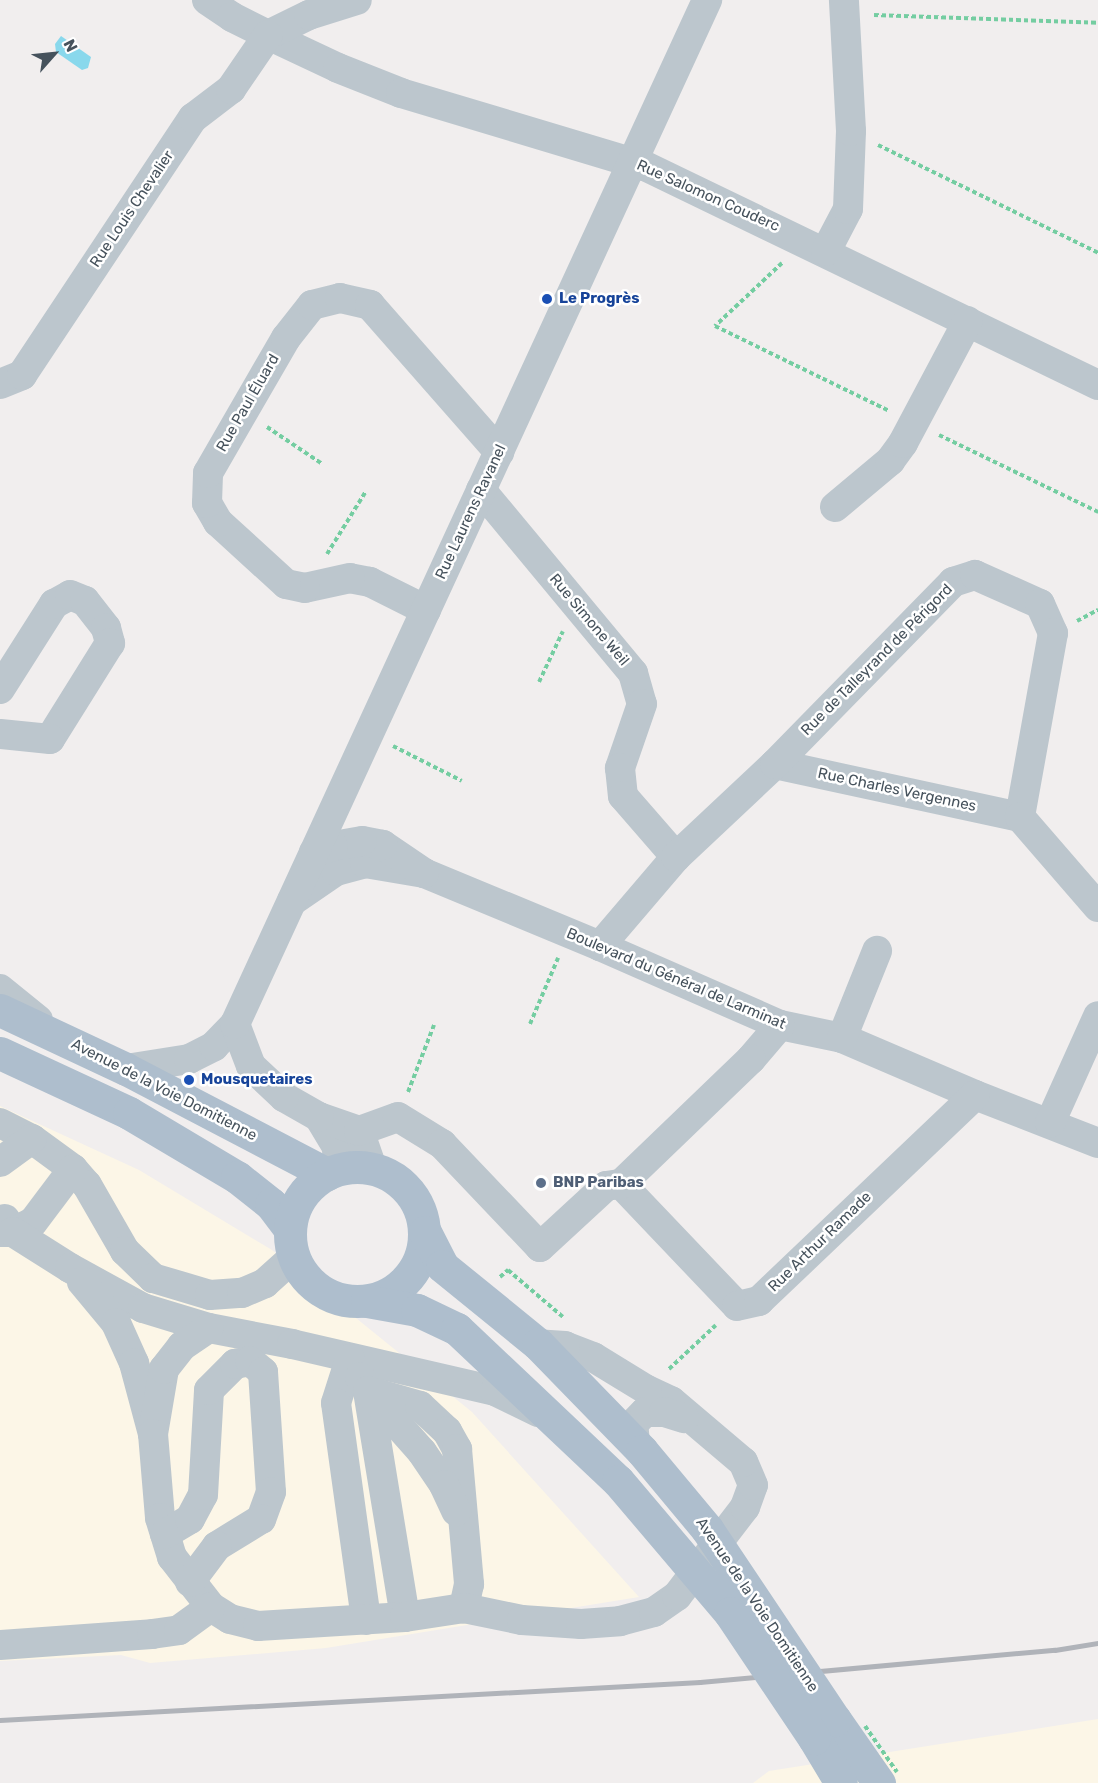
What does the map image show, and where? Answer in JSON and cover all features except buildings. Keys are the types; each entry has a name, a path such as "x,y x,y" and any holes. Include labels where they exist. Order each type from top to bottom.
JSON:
{"main road":[{"name":"Avenue de la Voie Domitienne","path":"0,1010 126,1069 333,1172"},
{"path":"0,1053 129,1113 237,1177 271,1204 292,1243 306,1277 323,1292 344,1300 367,1301 386,1295 402,1285 415,1270 422,1252 425,1232 417,1204 409,1191 399,1181 372,1168 333,1172 313,1183 302,1196 294,1212 292,1243"},
{"name":"Avenue de la Voie Domitienne","path":"425,1232 442,1266 538,1344 638,1446 707,1529 825,1729 841,1783"},
{"name":"Avenue de la Voie Domitienne","path":"367,1301 417,1310 457,1329 565,1428 618,1481 825,1729 879,1783"}],"street":[{"name":"Rue Salomon Couderc","path":"207,0 232,17 268,35 401,93 632,162 816,246 1098,385"},
{"path":"268,35 309,15 357,0"},
{"name":"Rue Laurens Ravanel","path":"126,1069 189,1059 214,1046 235,1024 707,0"},
{"path":"816,246 848,209 851,131 845,7"},
{"name":"Rue Louis Chevalier","path":"0,384 22,375 193,118 231,89 268,35"},
{"name":"Rue Paul Éluard","path":"305,588 286,584 218,522 207,503 208,473 286,338 312,305 340,297 370,305 499,452"},
{"path":"835,507 890,461 915,423 968,321"},
{"name":"Rue Simone Weil","path":"481,490 633,673 642,704 620,768 623,796 676,857"},
{"name":"Rue de Talleyrand de Périgord","path":"600,946 676,857 775,764 953,582 975,575 1040,604 1053,633 1020,817"},
{"path":"305,588 350,578 369,582 426,610"},
{"path":"0,689 54,604 70,595 85,601 106,628 110,643 50,740 0,734"},
{"name":"Rue Charles Vergennes","path":"775,764 1020,817"},
{"path":"1020,817 1098,907"},
{"name":"Boulevard du Général de Larminat","path":"314,852 362,841 383,845 424,873 568,932 780,1025 842,1038 975,1095 1098,1143"},
{"name":"Boulevard du Général de Larminat","path":"292,902 336,871 365,863 424,873"},
{"path":"842,1038 877,951"},
{"path":"0,989 59,1037"},
{"path":"1050,1123 1098,1016"},
{"path":"235,1024 252,1066 284,1097 319,1117 359,1131 398,1117 442,1144 540,1247 606,1186 621,1184 751,1059 780,1025"},
{"name":"Rue Arthur Ramade","path":"737,1306 759,1301 975,1095"},
{"path":"319,1117 336,1147 333,1172"},
{"path":"0,1123 32,1138 73,1169 87,1185 125,1251 153,1278 210,1295 242,1293 266,1283 292,1243"},
{"path":"359,1131 372,1168"},
{"path":"0,1162 32,1138"},
{"path":"4,1225 33,1222 73,1169"},
{"path":"621,1184 737,1306"},
{"path":"4,1225 70,1268 143,1308 210,1328 292,1344 495,1391 530,1407 565,1428"},
{"path":"70,1268 116,1323 134,1363 153,1434 160,1518 172,1557 212,1608 230,1619 258,1626 405,1617 464,1608 522,1620 580,1624 620,1622 654,1612 677,1596 745,1507 753,1485 743,1462 671,1401 647,1390 583,1353 565,1346 538,1344"},
{"path":"153,1434 164,1370 182,1346 210,1328"},
{"path":"350,1359 369,1391 422,1452 444,1485 465,1532 469,1584 464,1608"},
{"path":"350,1359 336,1403 366,1620"},
{"path":"165,1534 190,1519 203,1495 209,1390 235,1364 250,1361 263,1372 272,1491 261,1519 217,1546 190,1582"},
{"path":"369,1391 405,1617"},
{"path":"638,1446 633,1424 645,1412 664,1412 698,1422"},
{"path":"0,1645 179,1630 212,1608"}],"path":[{"path":"845,7 1098,23"},
{"path":"851,131 1098,253"},
{"path":"816,246 715,326 1098,512"},
{"path":"244,411 321,463"},
{"path":"305,588 366,491"},
{"path":"539,682 576,604"},
{"path":"369,734 462,781"},
{"path":"530,1024 568,932"},
{"path":"398,1117 434,1025"},
{"path":"647,1390 737,1306"}],"shaded area":[{"path":"0,1106 139,1170 272,1250 472,1412 639,1597 326,1648 150,1663 121,1655 0,1661"},
{"path":"1098,1719 1098,1783 753,1783 769,1771"}],"water":[{"path":"61,36 91,57 88,68 82,70 56,52 55,44"}],"railway":[{"path":"0,1720 700,1682 1055,1650 1098,1643"}],"place":[{"name":"Le Progrès","path":"547,299"},
{"name":"Mousquetaires","path":"189,1080"},
{"name":"BNP Paribas","path":"541,1183"}]}
